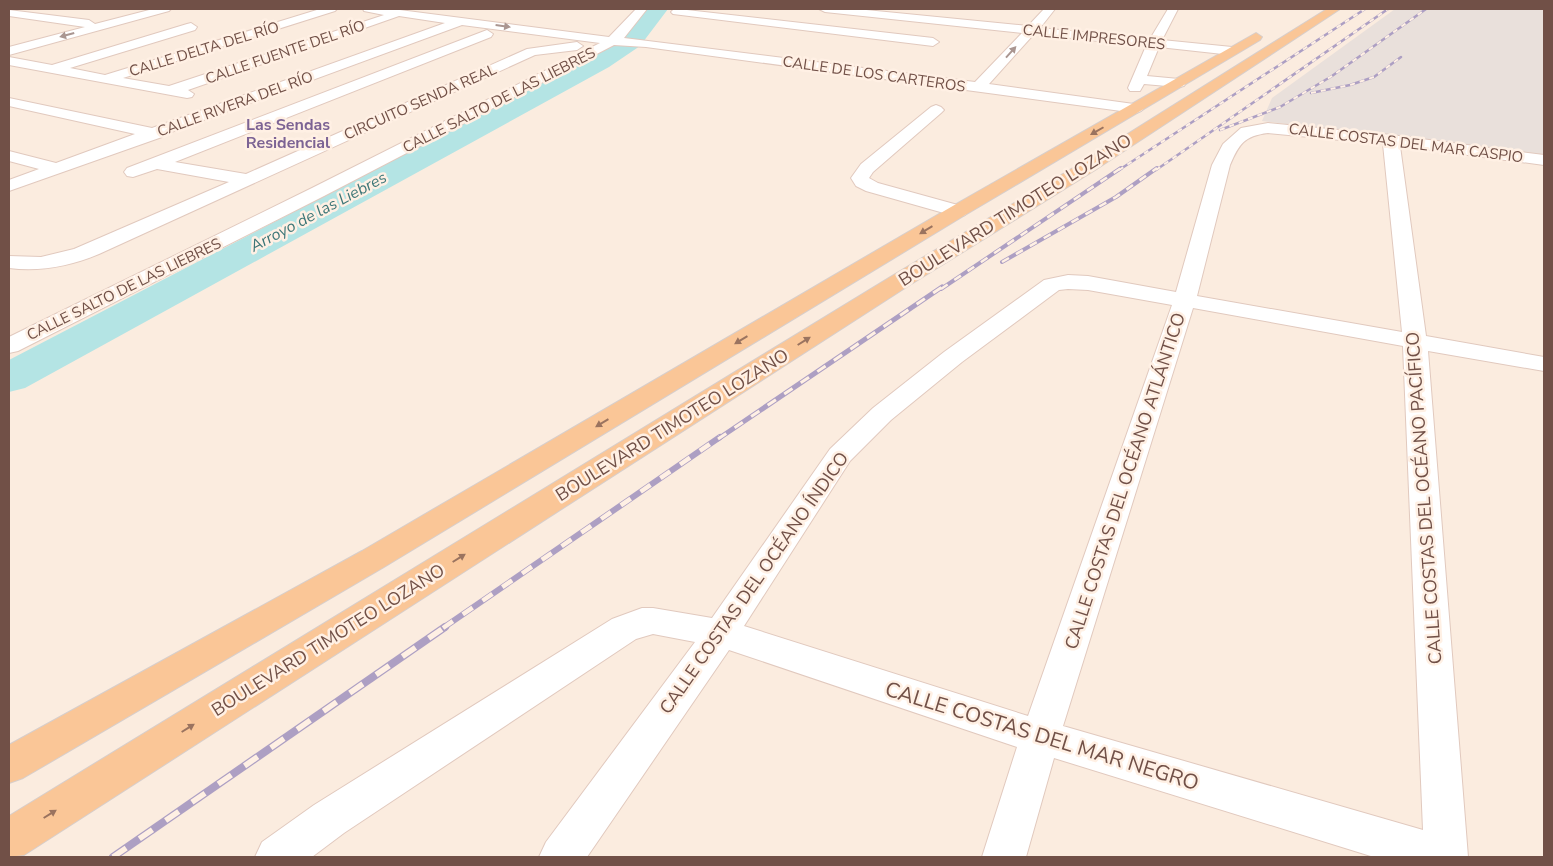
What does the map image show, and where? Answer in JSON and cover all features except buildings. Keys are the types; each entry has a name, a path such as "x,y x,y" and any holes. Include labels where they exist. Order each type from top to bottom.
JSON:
{"main road":[{"name":"BOULEVARD TIMOTEO LOZANO","path":"9,766 373,559 958,211 1137,92 1179,83 1305,9"},
{"name":"BOULEVARD TIMOTEO LOZANO","path":"9,840 892,286 1089,166 1334,9"}],"street":[{"path":"9,50 164,9"},
{"name":"CALLE DELTA DEL RÍO","path":"106,80 331,9"},
{"path":"368,9 584,37"},
{"path":"526,47 584,37 619,34 642,9"},
{"name":"CALLE IMPRESORES","path":"825,9 1232,51"},
{"path":"978,88 1050,9"},
{"path":"1137,92 1154,43 1173,9"},
{"path":"650,44 666,29 678,10 932,42"},
{"name":"CALLE FUENTE DEL RÍO","path":"170,91 390,11"},
{"path":"9,13 102,26"},
{"path":"921,52 968,14"},
{"name":"CALLE RIVERA DEL RÍO","path":"9,186 462,21"},
{"path":"51,69 191,28"},
{"path":"666,29 702,38"},
{"name":"CALLE DE LOS CARTEROS","path":"619,34 650,44 978,88 1137,92"},
{"name":"CIRCUITO SENDA REAL","path":"9,262 38,265 79,255 249,180 526,47 619,34"},
{"name":"CALLE SALTO DE LAS LIEBRES","path":"9,346 309,197 619,34"},
{"path":"133,172 470,39 493,38"},
{"path":"9,43 27,46"},
{"path":"9,61 237,104"},
{"path":"894,76 909,62"},
{"path":"9,102 156,134"},
{"path":"936,110 867,168 860,178 862,182 872,187 958,211"},
{"name":"CALLE COSTAS DEL MAR CASPIO","path":"1268,128 1391,140 1544,160"},
{"name":"CALLE COSTAS DEL OCÉANO ATLÁNTICO","path":"1004,857 1040,737 1185,299 1221,165 1229,148 1247,131 1268,128"},
{"name":"CALLE COSTAS DEL OCÉANO PACÍFICO","path":"1391,140 1415,341 1446,857"},
{"path":"9,156 58,169"},
{"path":"154,163 249,180"},
{"name":"CALLE COSTAS DEL OCÉANO ÍNDICO","path":"560,857 721,632 840,455 882,414 953,357 1052,285 1068,282 1088,283 1185,299"},
{"path":"1185,299 1544,364"},
{"name":"CALLE COSTAS DEL MAR NEGRO","path":"277,857 345,808 624,629 642,622 653,621 721,632 1040,737 1442,857"}],"shaded area":[{"path":"1395,9 1544,9 1544,156 1262,121 1272,98"}],"waterway":[{"name":"Arroyo de las Liebres","path":"632,41 658,9"},
{"name":"Arroyo de las Liebres","path":"9,378 600,62 628,44"}],"railway":[{"path":"1119,170 1365,9"},
{"path":"1156,170 1388,9"},
{"path":"1220,130 1280,107 1332,76 1426,9"},
{"path":"1311,93 1350,85 1374,77 1401,57"},
{"path":"941,289 1121,168"},
{"path":"1002,262 1116,197 1157,168"},
{"path":"718,439 942,287"},
{"path":"443,628 720,437"},
{"path":"113,857 445,627"}],"district":[{"name":"Las Sendas Residencial","path":"288,133"}]}
